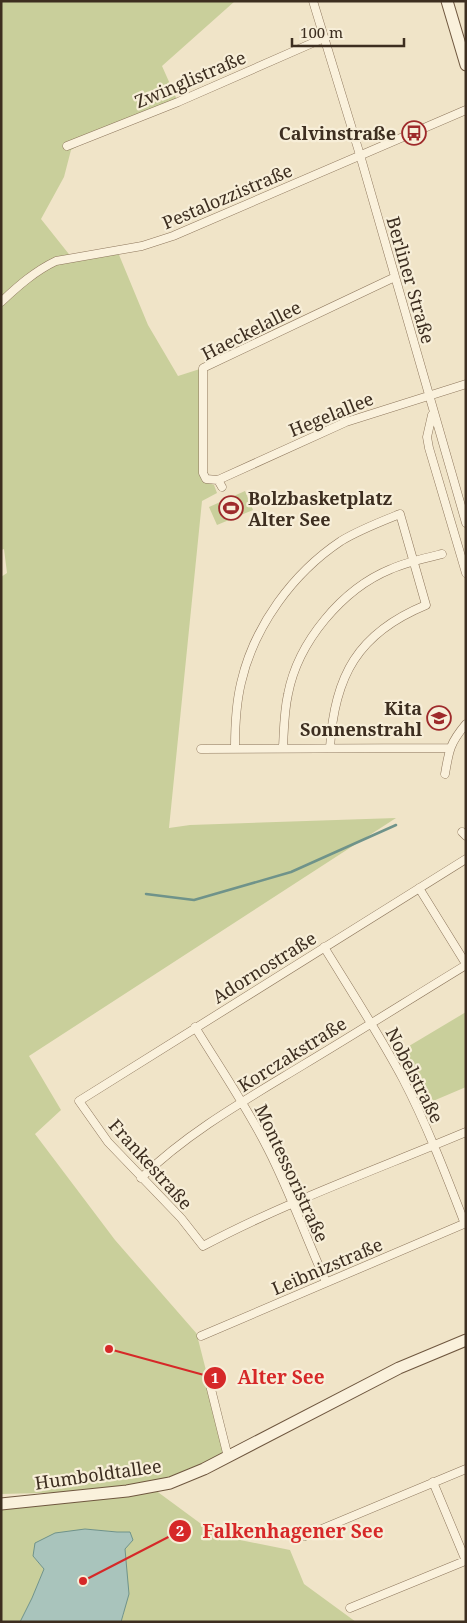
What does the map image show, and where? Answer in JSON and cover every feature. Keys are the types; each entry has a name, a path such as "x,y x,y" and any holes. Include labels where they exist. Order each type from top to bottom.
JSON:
{"street":[{"path":"313,1 360,155"},
{"path":"448,1 466,65"},
{"name":"Zwinglistraße","path":"67,146 178,102 324,38"},
{"name":"Pestalozzistraße","path":"1,302 43,267 56,261 142,246 173,236 466,110"},
{"name":"Berliner Straße","path":"360,155 466,524"},
{"name":"Haeckelallee","path":"220,483 206,478 203,473 203,368 395,277"},
{"name":"Hegelallee","path":"220,483 346,422 466,384"},
{"name":"Berliner Straße","path":"433,413 427,437 429,448 466,573"},
{"path":"234,748 241,684 246,666 263,628 282,598 297,580 327,552 342,541 362,530 400,514 426,605 388,625 356,656 342,682 335,703 330,748"},
{"path":"283,747 284,717 294,673 311,638 335,608 374,577 390,569 442,554"},
{"path":"445,774 449,748 466,724"},
{"path":"201,748 449,748"},
{"name":"Adornostraße","path":"78,1101 466,859"},
{"path":"419,888 466,964"},
{"name":"Nobelstraße","path":"324,947 404,1081 433,1145 465,1224"},
{"name":"Korczakstraße","path":"141,1178 173,1148 242,1102 466,964"},
{"name":"Montessoristraße","path":"195,1028 242,1102 268,1149 326,1282"},
{"name":"Frankestraße","path":"78,1101 108,1142 181,1218 204,1246 240,1226 293,1203"},
{"path":"293,1203 466,1132"},
{"name":"Leibnizstraße","path":"201,1336 465,1224"},
{"name":"Humboldtallee","path":"1,1504 127,1490 170,1483 228,1457 398,1368 466,1340"},
{"path":"211,1389 228,1457"},
{"path":"306,1536 466,1469"},
{"path":"350,1608 465,1561 433,1482"}],"green space":[{"path":"1,1 235,1 162,66 178,102 98,134 71,150 64,177 41,219 72,258 117,250 148,325 178,376 203,368 201,480 214,485 217,493 202,501 169,828 190,825 396,818 29,1056 61,1110 35,1134 115,1240 197,1334 228,1457 151,1487 208,1529 245,1541 290,1550 304,1584 356,1622 121,1622 124,1613 125,1549 117,1532 85,1529 33,1556 44,1569 32,1598 20,1622 1,1622 1,1504 118,1491 1,1494 1,577 7,573 4,549 1,550"},
{"name":"Bolzbasketplatz Alter See","path":"245,491 253,510 217,525 209,507"},
{"path":"466,1012 466,1087 426,1104 414,1077 399,1052"}],"water":[{"path":"85,1529 130,1532 133,1540 125,1549 129,1594 121,1622 20,1622 44,1569 33,1556 35,1543 55,1533"}],"waterway":[{"path":"146,894 194,900 291,872 396,825"}],"place":[{"name":"Calvinstraße","path":"414,133"},
{"name":"Bolzbasketplatz Alter See","path":"231,508"},
{"name":"Kita Sonnenstrahl","path":"439,718"},
{"name":"Alter See","path":"109,1349"},
{"name":"Falkenhagener See","path":"83,1581"}]}
